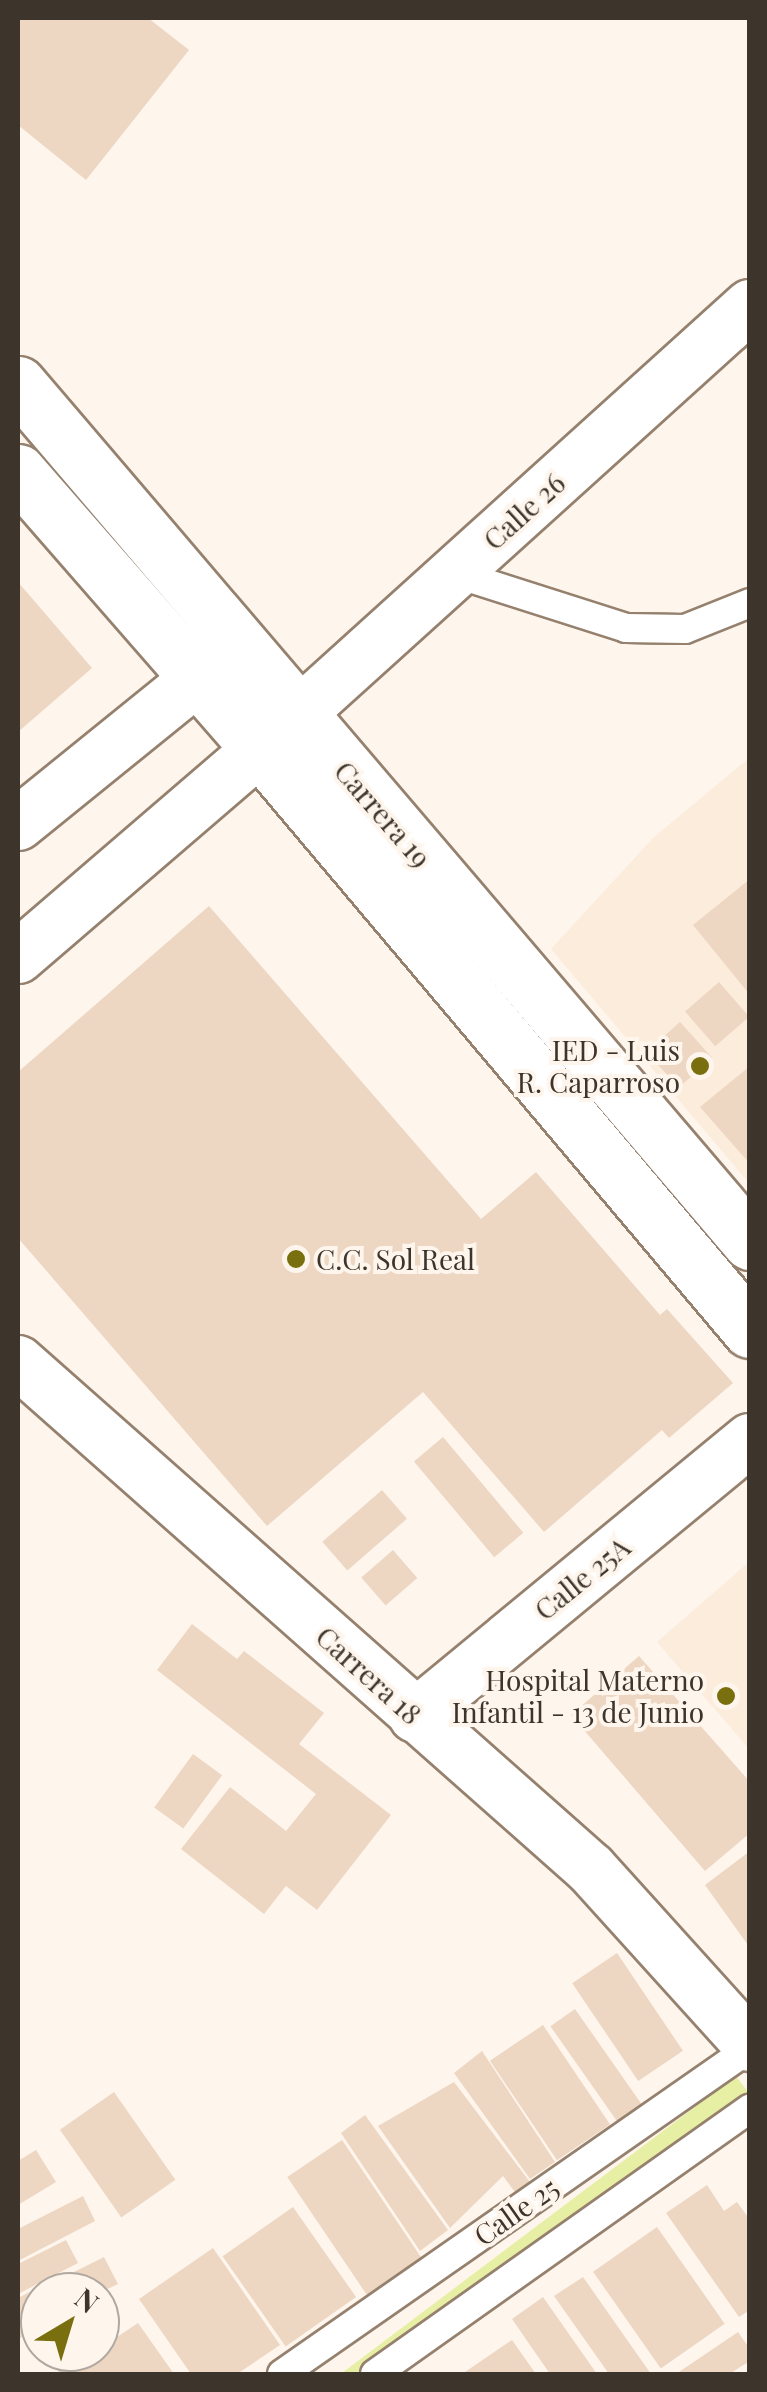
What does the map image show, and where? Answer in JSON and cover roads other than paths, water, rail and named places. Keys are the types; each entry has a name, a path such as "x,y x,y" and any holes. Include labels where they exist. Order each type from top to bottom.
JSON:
{"street":[{"name":"Calle 26","path":"18,956 279,732 750,306"},
{"name":"Carrera 19","path":"18,384 279,732 750,1330"},
{"name":"Carrera 19","path":"18,472 197,679 279,732 750,1242"},
{"path":"18,824 197,679"},
{"name":"Carrera 18","path":"18,1362 591,1869 750,2047"},
{"name":"Calle 25A","path":"414,1716 750,1440"}],"lane":[{"path":"454,573 626,628 685,628 750,603"},
{"name":"Calle 25","path":"282,2374 750,2047"},
{"name":"Calle 25","path":"375,2374 750,2108"}],"place":[{"name":"IED - Luis R. Caparroso","path":"700,1066"},
{"name":"C.C. Sol Real","path":"296,1259"},
{"name":"Hospital Materno Infantil - 13 de Junio","path":"726,1696"}]}
